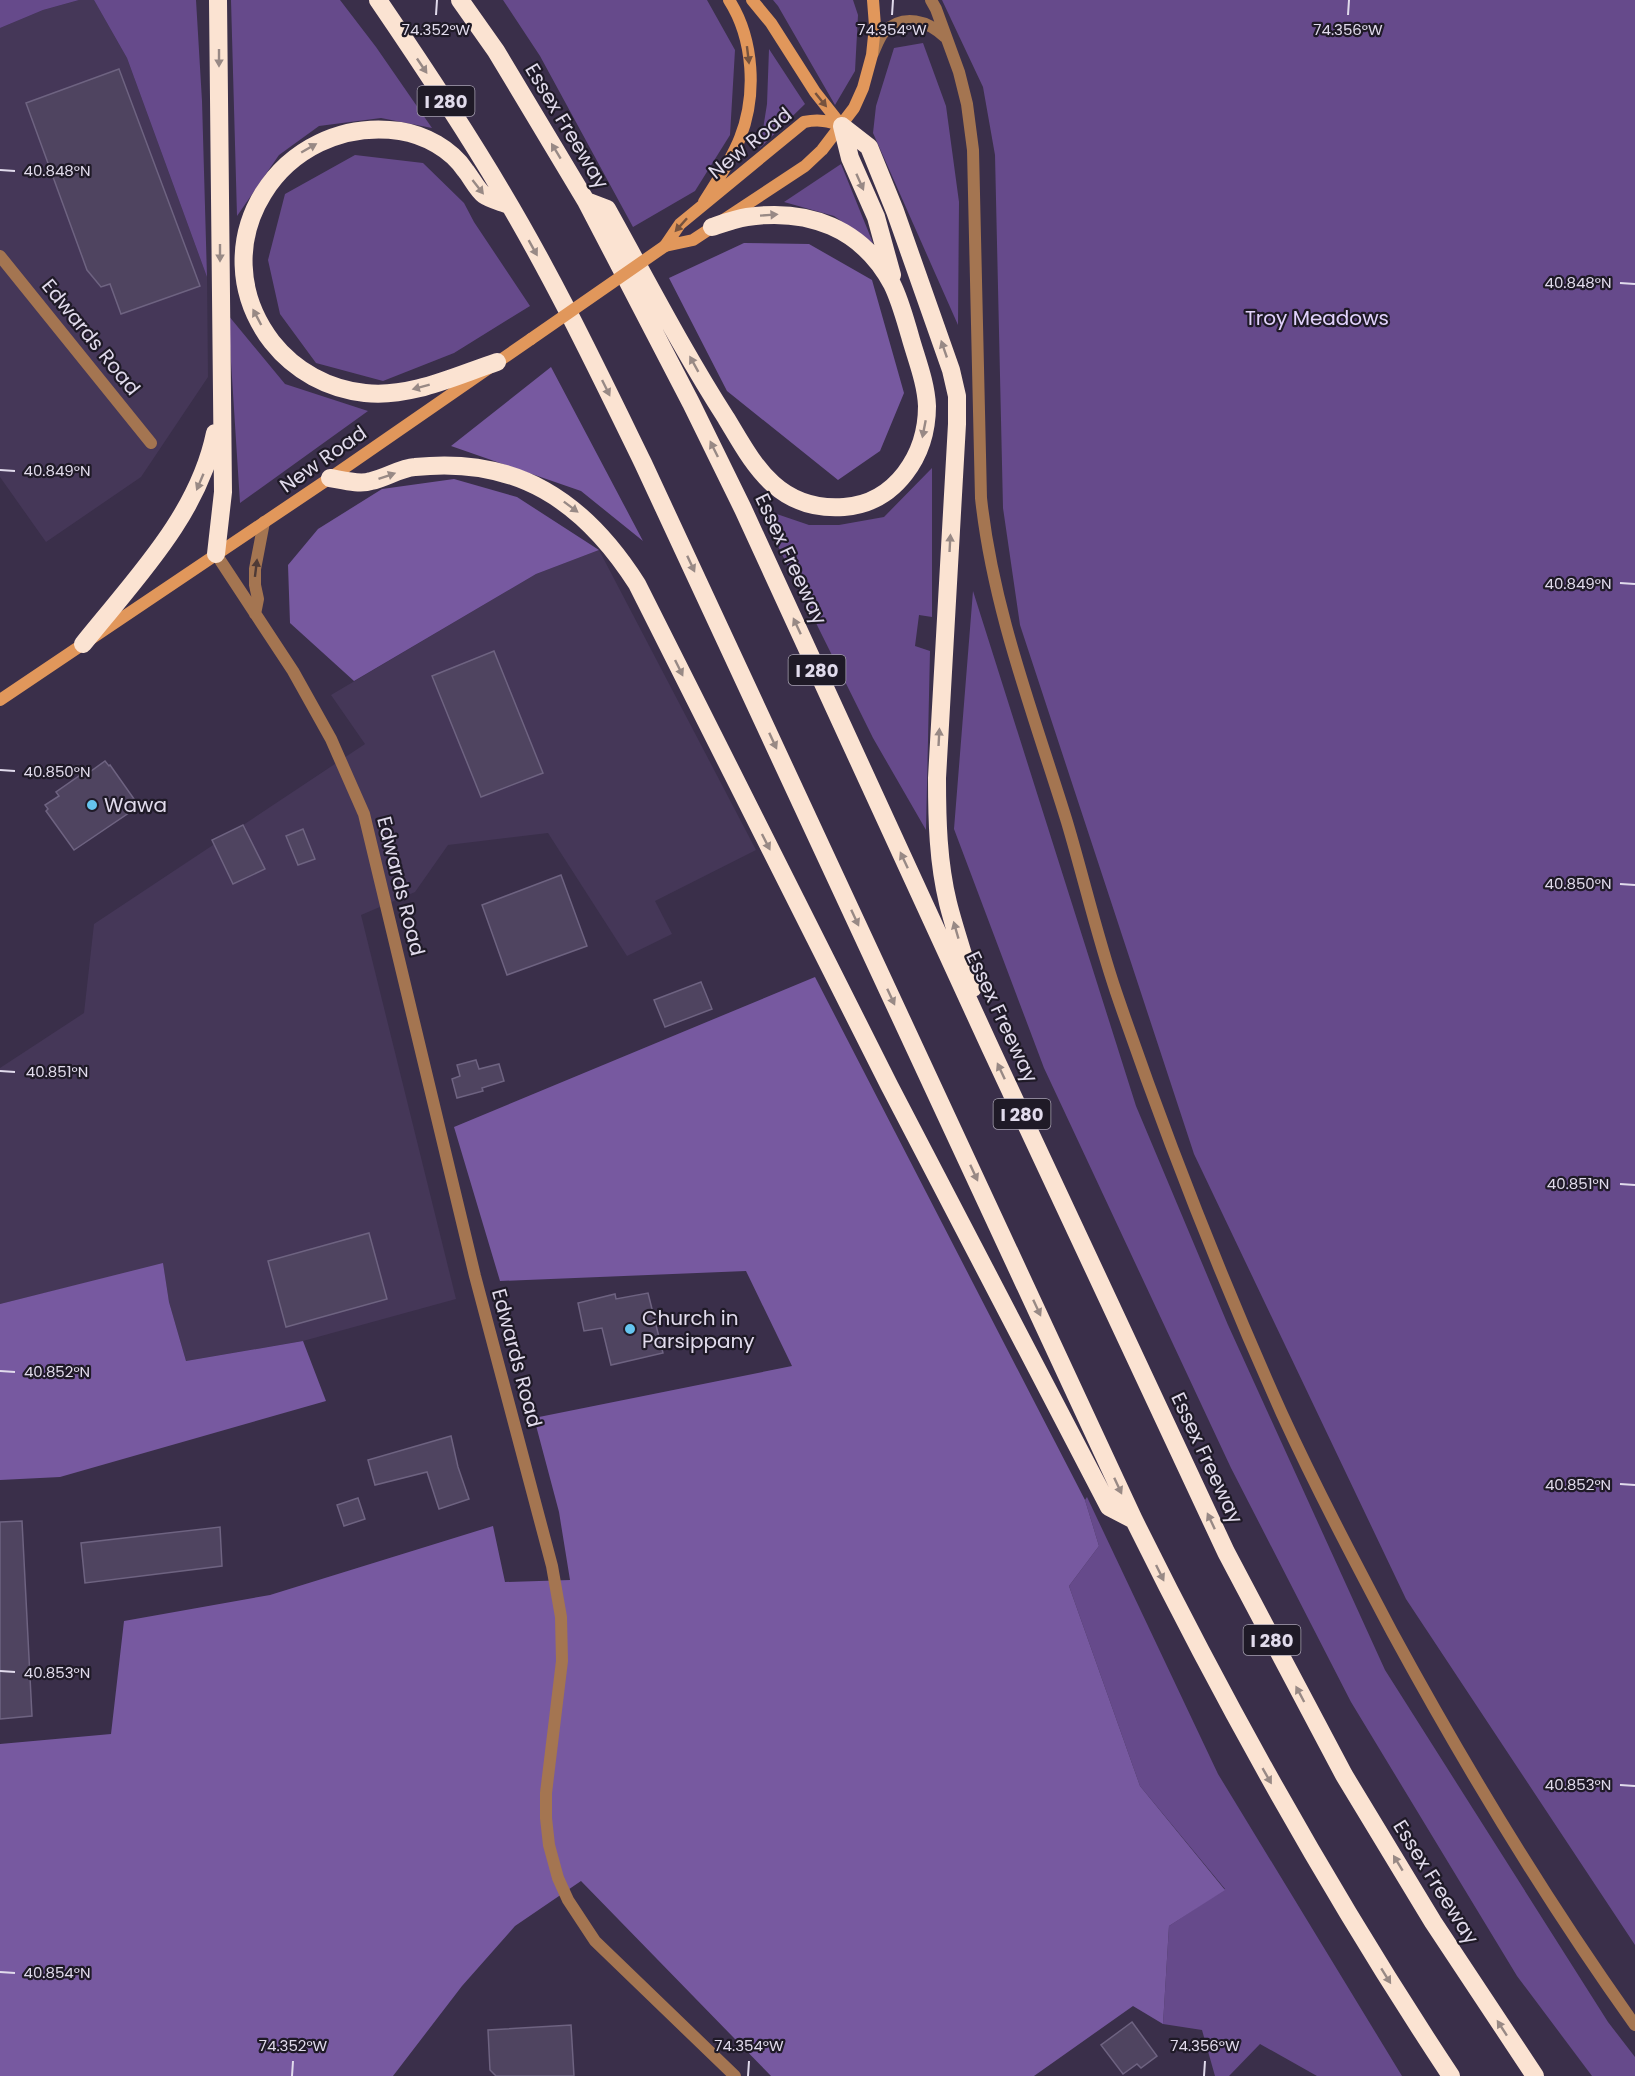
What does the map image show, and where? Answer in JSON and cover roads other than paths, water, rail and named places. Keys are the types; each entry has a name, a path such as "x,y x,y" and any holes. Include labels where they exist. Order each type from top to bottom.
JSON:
{"highway":[{"path":"216,554 223,492 218,0"},
{"name":"I 280","path":"378,0 445,99 509,206 557,291 643,463 1134,1520 1188,1628 1267,1775 1395,1990 1451,2076"},
{"name":"Essex Freeway","path":"460,0 496,51 586,201 637,296 743,509 990,1047 1226,1552 1344,1775 1433,1922 1535,2076"},
{"path":"586,201 607,209 711,394 758,468 784,492 812,506 832,508 852,506 888,491 903,479 916,456 925,430 927,405 923,380 876,217 850,158 842,126"},
{"path":"842,126 869,147 925,292 951,370 957,396 937,778 937,819 948,902 990,1047"},
{"path":"497,362 419,389 388,393 366,393 319,381 280,352 267,335 253,311 243,264 246,237 253,211 275,176 307,148 332,137 356,131 377,129 402,131 426,138 443,148 462,165 483,195 509,206"},
{"path":"712,227 744,217 778,214 803,216 829,225 862,246 880,265 901,307"},
{"path":"83,644 154,554 195,493 211,451 218,417 221,384"},
{"path":"330,478 369,482 413,467 452,466 482,468 513,476 544,489 576,509 620,557 637,584 900,1106 1109,1507 1134,1520"}],"main road":[{"path":"700,208 741,137 749,103 751,87 747,47 742,25 729,0"},
{"path":"752,0 771,22 815,92 842,126 863,88 872,55 875,26 873,0"},
{"name":"New Road","path":"0,700 330,478 665,246 680,224 804,122 826,120 842,126 805,166 693,240 665,246"}],"street":[{"path":"931,0 959,72 967,104 973,150 981,498 993,578 1026,697 1067,825 1115,990 1176,1161 1282,1414 1321,1496 1423,1689 1478,1787 1585,1955 1635,2025"},
{"path":"872,55 882,33 896,23 915,21 932,25 947,39"},
{"name":"Edwards Road","path":"1,258 151,443"},
{"path":"255,614 258,599 255,569 264,522"},
{"name":"Edwards Road","path":"216,554 293,671 320,719 364,814 475,1276 552,1566 561,1617 562,1661 546,1793 546,1818 549,1845 558,1878 572,1907 595,1941 735,2076"}],"place":[{"name":"Wawa","path":"92,805"},
{"name":"Church in Parsippany","path":"630,1329"}],"park label":[{"name":"Troy Meadows","path":"1317,318"}]}
